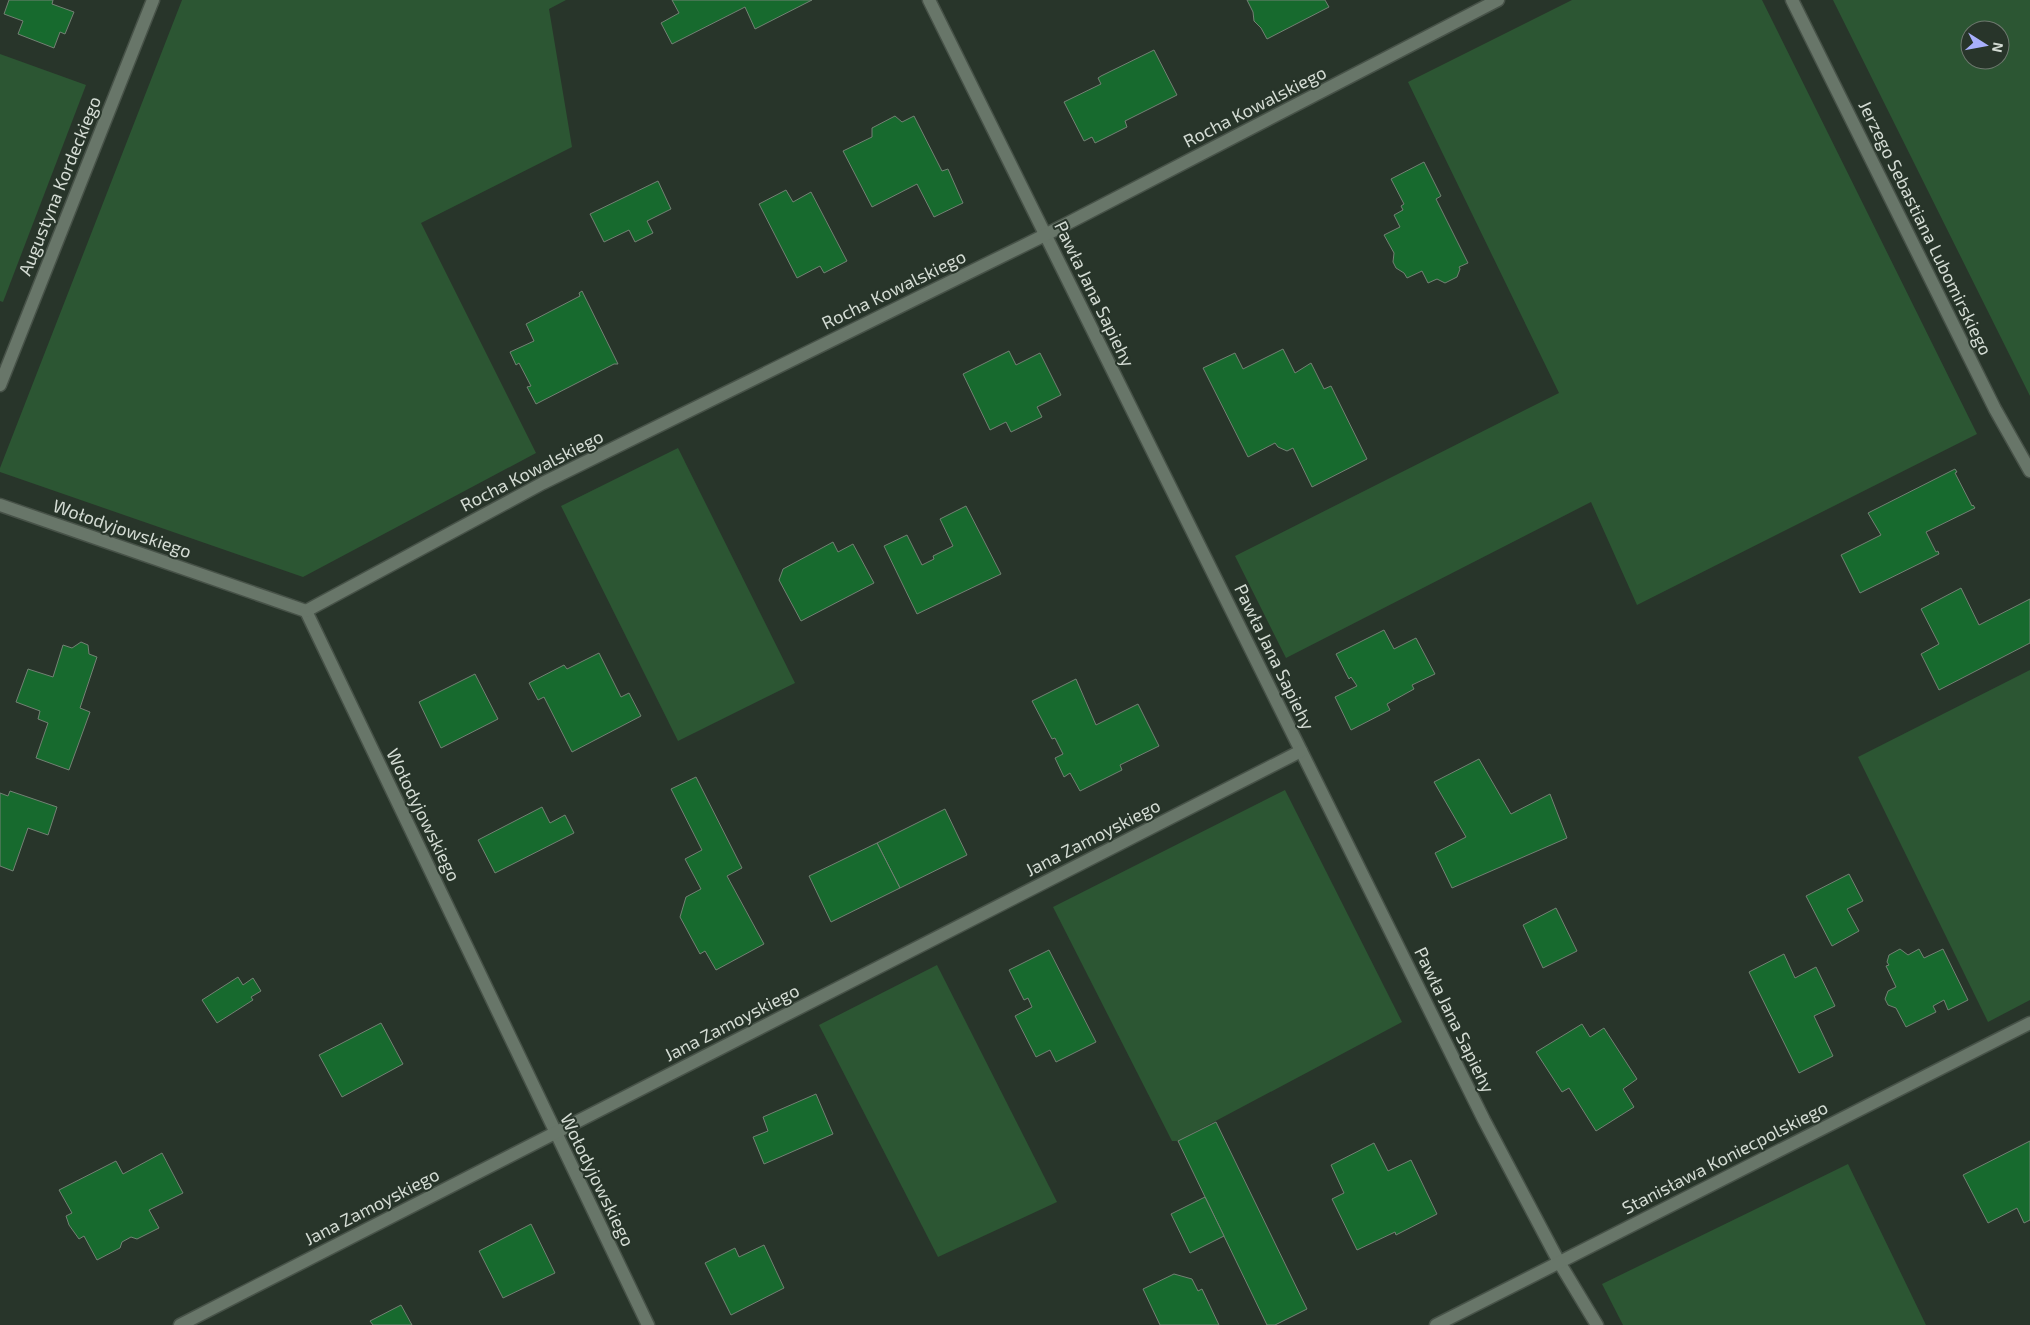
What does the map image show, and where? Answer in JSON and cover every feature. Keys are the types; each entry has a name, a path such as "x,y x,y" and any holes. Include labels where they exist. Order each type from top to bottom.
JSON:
{"street":[{"name":"Augustyna Kordeckiego","path":"0,385 153,0"},
{"name":"Pawła Jana Sapiehy","path":"929,0 1484,1120 1559,1262 1597,1325"},
{"name":"Rocha Kowalskiego","path":"306,612 542,483 1046,235 1498,0"},
{"name":"Jerzego Sebastiana Lubomirskiego","path":"1792,0 1995,409 2030,471"},
{"name":"Wołodyjowskiego","path":"0,504 306,612 648,1325"},
{"name":"Jana Zamoyskiego","path":"180,1325 1301,751"},
{"name":"Stanisława Koniecpolskiego","path":"1436,1325 2030,1023"}],"green space":[{"path":"182,0 566,0 549,9 572,147 421,223 536,453 303,577 0,472"},
{"path":"1572,0 1762,0 1977,434 1637,605 1591,502 1286,658 1235,556 1559,393 1408,82"},
{"path":"1833,0 2030,0 2030,396"},
{"path":"0,54 86,85 3,302 0,301"},
{"path":"678,448 795,683 678,741 561,506"},
{"path":"2030,670 2030,1000 1988,1022 1858,757"},
{"path":"1285,790 1402,1022 1178,1141 1172,1141 1053,907"},
{"path":"937,965 1057,1202 938,1257 819,1025"},
{"path":"1848,1164 1926,1325 1623,1325 1602,1284"}],"building":[{"path":"9,0 53,0 52,4 74,12 65,34 60,32 54,48 18,34 23,21 4,14"},
{"path":"672,0 812,0 755,29 745,7 672,44 661,23 679,13"},
{"path":"1247,0 1325,0 1329,7 1267,39 1261,28 1254,21 1253,12"},
{"path":"1154,50 1177,95 1125,121 1127,127 1095,143 1092,137 1084,141 1064,102 1101,84 1098,78 1101,76"},
{"path":"895,116 902,122 914,116 942,171 948,169 963,203 934,217 917,184 872,207 843,151 872,137 872,128"},
{"path":"1424,162 1441,196 1436,199 1468,263 1459,267 1457,277 1445,283 1437,279 1428,283 1422,271 1407,278 1404,273 1396,268 1393,262 1394,253 1384,235 1400,227 1394,215 1403,210 1401,206 1404,204 1391,179"},
{"path":"658,181 671,209 647,221 653,233 635,242 629,230 604,242 590,214"},
{"path":"786,190 793,202 811,192 847,261 824,273 820,266 797,278 759,204"},
{"path":"582,291 618,364 614,364 536,404 527,387 531,386 519,363 516,365 510,352 534,341 526,324 580,296 579,293"},
{"path":"1283,349 1295,373 1311,363 1324,389 1331,386 1367,459 1312,487 1293,448 1287,451 1278,447 1275,443 1248,457 1203,368 1235,353 1243,369"},
{"path":"1009,351 1016,365 1040,353 1061,395 1037,407 1042,417 1011,432 1006,422 990,430 963,374"},
{"path":"1955,469 1957,472 1955,473 1972,506 1975,508 1926,532 1936,552 1938,551 1939,554 1860,593 1841,555 1881,535 1868,513"},
{"path":"966,506 1001,574 917,614 884,546 907,535 922,565 934,559 933,556 953,546 940,519"},
{"path":"833,542 838,552 853,544 874,583 801,621 779,580 783,569"},
{"path":"1961,588 1979,625 2030,599 2030,643 1939,690 1921,654 1939,644 1921,609"},
{"path":"1384,630 1394,649 1416,638 1435,674 1412,685 1414,689 1387,704 1390,710 1351,730 1335,697 1357,686 1351,677 1349,679 1336,654"},
{"path":"81,642 88,645 89,654 97,657 80,708 90,712 69,770 36,758 48,723 38,719 40,711 16,702 28,669 53,677 63,645 72,648"},
{"path":"599,653 621,697 629,693 641,716 572,752 544,697 538,700 529,683 564,665 567,669"},
{"path":"475,674 498,719 441,748 419,702"},
{"path":"1076,679 1096,725 1138,704 1159,746 1120,765 1122,770 1080,791 1070,773 1064,777 1055,758 1063,754 1055,738 1052,739 1032,701"},
{"path":"1479,759 1511,814 1550,794 1567,838 1452,888 1435,853 1466,837 1434,782"},
{"path":"696,777 742,868 727,876 764,944 716,970 705,951 700,954 680,917 686,897 701,889 685,859 702,850 671,789"},
{"path":"10,791 57,807 48,835 28,828 13,871 0,866 0,793 8,796"},
{"path":"542,807 550,823 565,815 574,833 495,873 478,840"},
{"path":"945,809 967,855 900,888 877,843"},
{"path":"877,843 900,888 831,922 809,876"},
{"path":"1849,874 1863,901 1847,909 1859,931 1832,946 1806,896"},
{"path":"1556,908 1577,951 1543,968 1523,925"},
{"path":"1900,949 1908,955 1919,949 1924,958 1943,949 1968,1000 1948,1010 1944,1000 1933,1006 1936,1012 1906,1027 1896,1008 1888,1005 1885,999 1888,991 1896,987 1886,966 1889,965 1887,962 1889,955"},
{"path":"1049,950 1096,1042 1056,1062 1050,1050 1036,1057 1015,1016 1032,1007 1028,998 1024,1000 1009,970"},
{"path":"1784,954 1795,978 1816,967 1835,1006 1814,1016 1833,1056 1799,1073 1749,972"},
{"path":"238,977 243,985 253,978 261,991 251,997 253,1000 217,1023 202,1000"},
{"path":"381,1023 403,1064 342,1097 319,1055"},
{"path":"1582,1024 1590,1037 1604,1028 1637,1079 1623,1089 1634,1107 1596,1131 1569,1088 1562,1092 1536,1052"},
{"path":"816,1094 833,1134 764,1164 753,1137 768,1131 763,1117"},
{"path":"1216,1122 1307,1309 1275,1325 1267,1325 1178,1141"},
{"path":"2030,1141 2030,1220 2024,1223 2017,1208 1988,1223 1963,1175"},
{"path":"1374,1143 1388,1171 1411,1160 1437,1214 1396,1235 1395,1232 1357,1250 1332,1199 1344,1193 1331,1165"},
{"path":"162,1153 183,1193 149,1210 159,1228 137,1239 131,1237 122,1242 120,1248 97,1260 84,1236 79,1239 69,1225 66,1216 72,1213 59,1190 116,1161 123,1174"},
{"path":"1205,1197 1224,1236 1190,1253 1171,1214"},
{"path":"531,1224 555,1273 503,1298 479,1251"},
{"path":"764,1245 784,1288 731,1315 705,1263 735,1248 739,1257"},
{"path":"1174,1274 1192,1279 1198,1291 1202,1289 1219,1325 1160,1325 1143,1289"},
{"path":"401,1305 412,1325 373,1325 370,1321"}]}
